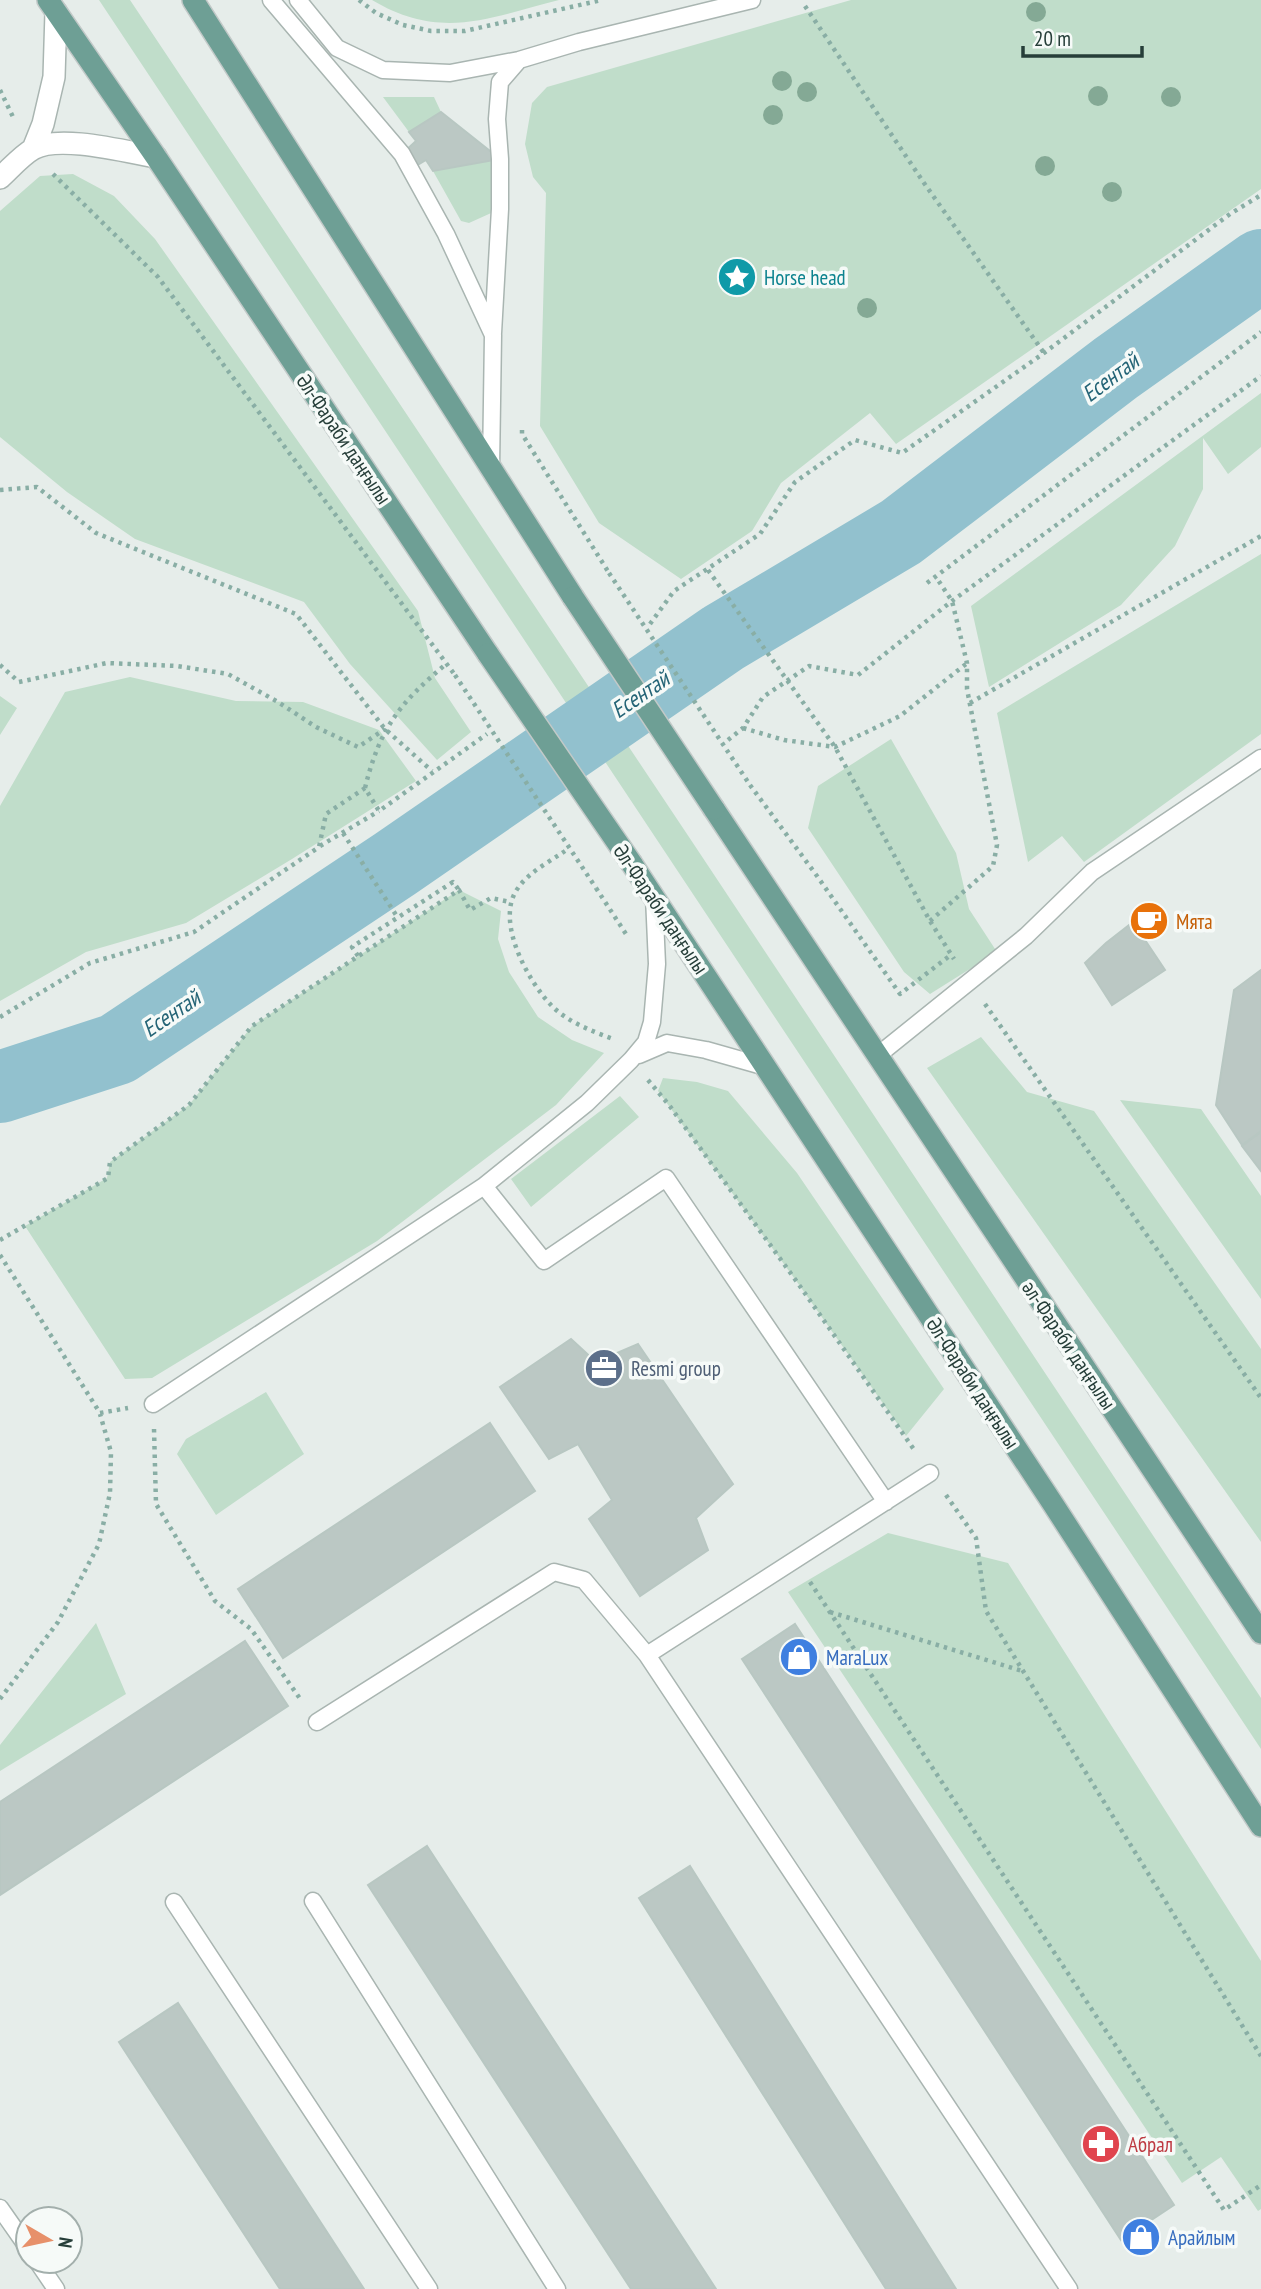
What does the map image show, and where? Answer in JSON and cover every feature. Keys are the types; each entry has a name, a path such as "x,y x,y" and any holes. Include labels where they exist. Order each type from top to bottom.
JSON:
{"main road":[{"path":"193,0 573,597 877,1056"},
{"name":"Әл-Фараби даңғылы","path":"52,6 654,897 1261,1826"},
{"name":"әл-Фараби даңғылы","path":"877,1056 1261,1633"}],"street":[{"path":"39,157 43,124 54,77 52,6"},
{"path":"0,178 39,157 51,144 96,146 156,157"}],"lane":[{"path":"271,0 402,154 446,234 493,335"},
{"path":"298,0 337,48 383,70"},
{"path":"315,54 383,70 450,73 519,60 579,42 752,0"},
{"path":"330,39 338,80"},
{"path":"491,467 493,335 500,209 500,159 496,119 500,82 519,60"},
{"path":"877,1056 1026,936 1092,872 1261,758"},
{"path":"153,1404 484,1186 587,1103 631,1059 646,1042 652,1022 657,964 654,897"},
{"path":"631,1059 667,1043 706,1050 766,1067"},
{"path":"484,1186 544,1261 666,1178 886,1502"},
{"path":"647,1655 930,1473"},
{"path":"317,1722 554,1572 584,1580 647,1655 1069,2289"},
{"path":"313,1901 557,2289"},
{"path":"174,1902 429,2289"},
{"path":"0,2208 14,2228"}],"path":[{"path":"359,0 376,13 403,25 431,31 465,31 602,0"},
{"path":"805,6 1044,353"},
{"path":"0,90 14,118"},
{"path":"39,157 158,277 455,676 625,930 628,943"},
{"path":"650,624 674,591 760,534 794,482 855,440 902,453 1044,353 1230,214 1261,195"},
{"path":"928,583 1261,332"},
{"path":"728,740 743,728 763,696 809,666 858,675 953,601 1261,376"},
{"path":"523,420 522,434 609,573 750,785 900,994 952,954"},
{"path":"0,490 37,487 96,533 296,614 385,729 432,771"},
{"path":"970,703 1261,536"},
{"path":"708,570 835,747 930,921 969,982 1261,1398"},
{"path":"930,921 993,866 998,845 970,703 967,663 953,601 936,577"},
{"path":"0,665 19,682 107,663 177,666 228,674 316,727 358,747 385,729"},
{"path":"743,728 784,740 835,747 900,716 967,663"},
{"path":"320,847 326,814 365,788 372,758 385,729 414,691 446,664"},
{"path":"0,1017 90,963 194,932 320,847 379,811 487,734"},
{"path":"365,788 379,811"},
{"path":"343,833 398,918"},
{"path":"565,851 518,887 510,902 512,940 528,973 552,1006 584,1028 613,1039 619,1028"},
{"path":"358,956 352,947 453,882 470,910 491,898 510,902"},
{"path":"0,1240 108,1178 110,1162 189,1105 252,1026 459,890"},
{"path":"643,1074 669,1105 789,1271 976,1538 986,1611 1261,2056"},
{"path":"0,1255 100,1413 111,1452 110,1493 99,1544 58,1622 0,1699"},
{"path":"100,1413 153,1404 156,1504 215,1601 251,1629 317,1722"},
{"path":"796,1561 1224,2210 1261,2185"},
{"path":"829,1611 1024,1671"}],"green space":[{"path":"99,0 130,0 689,837 1261,1698 1261,1749"},
{"path":"372,0 559,0 487,19 443,23 397,13"},
{"path":"851,0 1261,0 1261,189 896,444 870,413 781,483 752,531 681,579 599,523 540,426 546,193 533,177 525,144 532,103 547,87"},
{"path":"383,97 434,97 441,112 409,132"},
{"path":"500,159 500,209 469,223 461,221 433,171"},
{"path":"73,174 114,196 155,239 418,611 435,678 471,732 437,760 350,664 304,602 135,539 67,492 0,437 0,211 40,176"},
{"path":"1261,393 1261,447 1228,474 1203,438 1203,489 1175,546 1121,605 989,687 971,606"},
{"path":"1261,554 1261,734 1084,862 1062,836 1028,862 997,713"},
{"path":"130,677 236,701 303,702 379,730 416,781 186,923 86,952 0,1001 0,806 65,692"},
{"path":"0,696 17,708 0,735"},
{"path":"891,739 956,853 969,909 997,952 930,994 904,972 808,828 818,786"},
{"path":"459,890 501,911 498,939 509,972 538,1017 572,1040 604,1053 556,1105 377,1241 152,1378 125,1379 25,1226 107,1178 110,1162 189,1105 252,1026"},
{"path":"981,1037 1027,1092 1094,1111 1261,1349 1261,1542 927,1068"},
{"path":"663,1078 697,1082 728,1091 797,1173 944,1389 906,1436 658,1091"},
{"path":"620,1096 639,1117 531,1207 511,1179"},
{"path":"1120,1100 1201,1109 1261,1196 1261,1299"},
{"path":"266,1392 304,1454 216,1515 177,1454 186,1439"},
{"path":"888,1533 1008,1563 1261,1961 1261,2209 1258,2211 1221,2157 1182,2183 788,1592"},
{"path":"96,1623 126,1694 0,1771 0,1745"}],"building":[{"path":"441,112 500,159 433,171 426,160 411,169 402,154 416,141 409,132"},
{"path":"1133,922 1165,970 1112,1005 1085,963"},
{"path":"1261,970 1261,1131 1242,1145 1216,1105 1234,990"},
{"path":"1261,1132 1261,1171 1242,1146"},
{"path":"571,1339 596,1362 638,1344 733,1484 696,1518 708,1550 640,1596 589,1519 612,1500 578,1444 549,1459 500,1387"},
{"path":"490,1423 535,1491 283,1658 238,1589"},
{"path":"795,1624 1174,2205 1121,2240 742,1659"},
{"path":"245,1641 288,1706 0,1895 0,1802"},
{"path":"427,1846 716,2289 631,2289 368,1885"},
{"path":"690,1866 956,2289 886,2289 639,1898"},
{"path":"178,2003 364,2289 280,2289 119,2042"}],"waterway":[{"name":"Есентай","path":"0,1087 117,1049 395,864 723,638 901,532 1116,368 1261,265"}],"place":[{"name":"Horse head","path":"737,277"},
{"name":"Мята","path":"1149,921"},
{"name":"Resmi group","path":"604,1368"},
{"name":"MaraLux","path":"799,1657"},
{"name":"Абрал","path":"1101,2144"},
{"name":"Арайлым","path":"1141,2237"}]}
